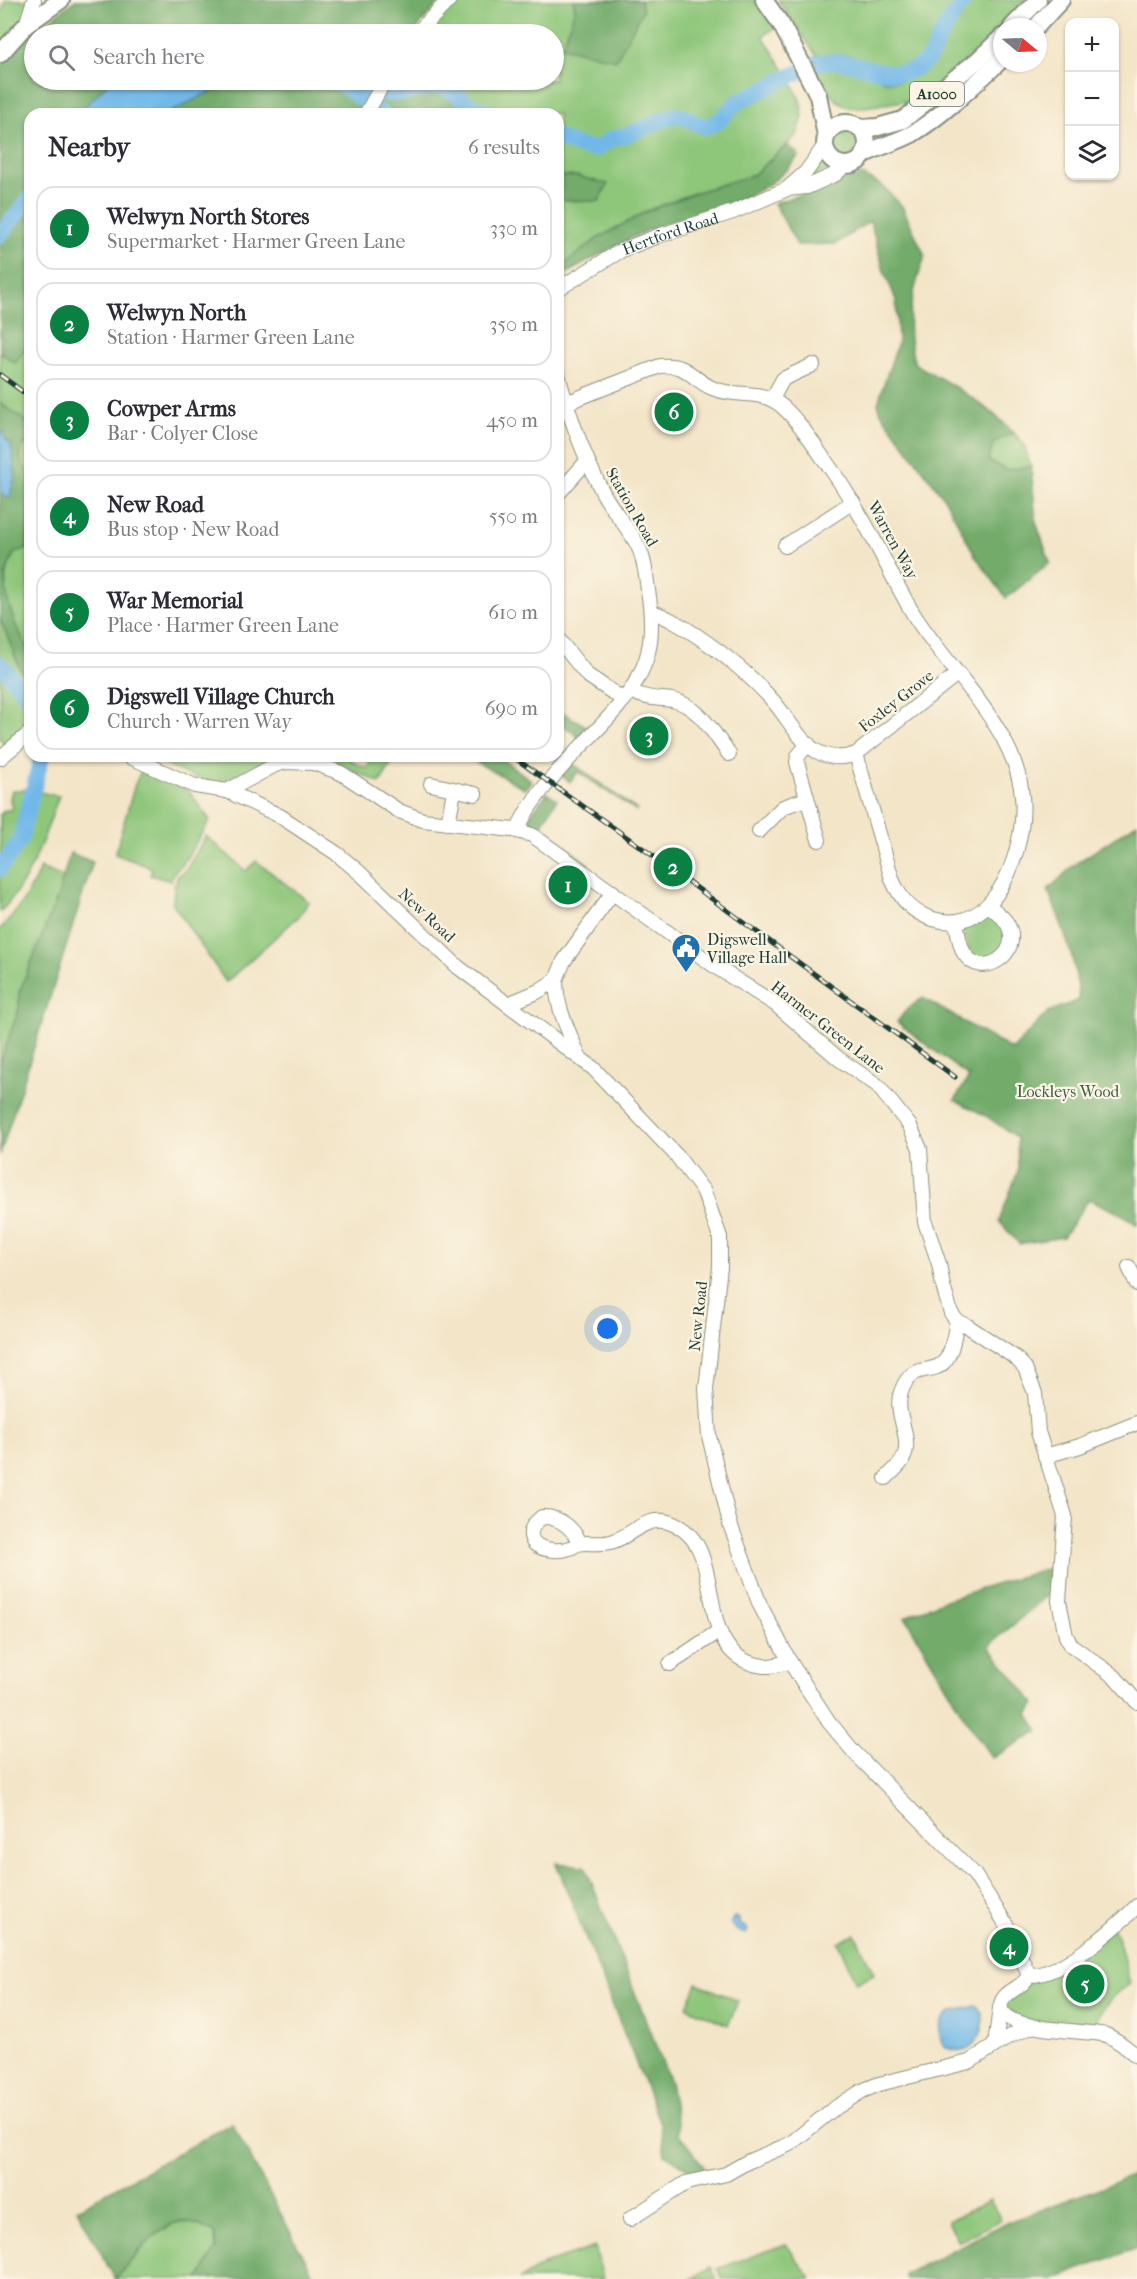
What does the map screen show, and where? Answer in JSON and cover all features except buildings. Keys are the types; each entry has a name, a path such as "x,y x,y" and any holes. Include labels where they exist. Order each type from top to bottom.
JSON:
{"main road":[{"path":"27,24 60,0"},
{"path":"764,0 781,24 815,90 826,151 834,161 845,165 856,162 865,154 866,137 815,90"},
{"path":"1021,18 1038,0"},
{"path":"1044,18 1060,0"},
{"path":"0,54 24,27"},
{"name":"A1000","path":"855,125 878,127 903,120 993,46"},
{"name":"A1000","path":"865,154 912,134 993,67"},
{"path":"826,141 829,131 839,124 855,125"}],"street":[{"path":"26,24 34,0"},
{"path":"426,24 449,0"},
{"path":"369,108 379,90"},
{"name":"Hertford Road","path":"787,189 806,172 826,141"},
{"name":"Hertford Road","path":"564,285 622,250 733,212 787,189 807,187 836,174 845,165"},
{"path":"566,403 660,366 672,364 684,368 713,388 772,399 783,379 813,365"},
{"name":"Station Road","path":"518,831 522,820 539,795 627,696 642,672 652,640 652,612 643,558 638,546 606,498 587,461 564,396"},
{"name":"Warren Way","path":"772,399 801,427 853,502 914,615 997,727 1015,762 1022,798 1020,835 1016,850 1001,888 988,905 974,916 956,922"},
{"path":"564,487 587,461"},
{"path":"785,546 853,502"},
{"path":"652,612 690,631 732,661 774,702 808,744 818,752 831,757 847,758 856,754 897,890 908,906 917,912 933,920 956,922 960,944 968,959 982,964 999,962 1009,950 1011,933 1002,917 988,905"},
{"path":"564,646 587,675 627,696 671,700 689,706 729,754"},
{"name":"Foxley Grove","path":"856,754 957,674"},
{"path":"0,758 24,738"},
{"path":"808,744 798,756 797,762 819,840"},
{"path":"141,762 195,786 227,791"},
{"name":"Harmer Green Lane","path":"227,791 285,762"},
{"name":"Harmer Green Lane","path":"318,762 352,779 399,811 423,820 518,831 532,835 716,967 775,1004 839,1059 877,1085 915,1133 920,1149 925,1222 939,1264 946,1301 957,1322"},
{"path":"431,784 453,791 475,794"},
{"name":"New Road","path":"227,791 280,816 336,853 458,967 597,1071 677,1156 704,1192 712,1209 720,1238 720,1267 706,1389 709,1436 718,1480 742,1562 760,1605 790,1662 829,1722 854,1752 974,1874 1006,1924 1029,1975"},
{"path":"448,823 453,791"},
{"path":"759,831 783,807 806,799"},
{"path":"579,1057 560,1012 556,997 556,980 564,961 613,892"},
{"path":"508,1004 537,992 556,980"},
{"path":"1129,1267 1137,1284"},
{"path":"886,1478 901,1463 906,1450 906,1433 899,1410 900,1394 905,1383 918,1371 938,1366 944,1362 950,1352 957,1322 966,1325 1002,1348 1025,1368 1035,1394 1038,1432 1065,1516 1059,1601 1066,1636 1071,1645 1115,1677 1137,1702"},
{"path":"1045,1456 1080,1446 1137,1423"},
{"path":"580,1543 603,1544 616,1540 638,1526 654,1521 663,1521 681,1527 697,1543 707,1575 719,1632 728,1647 738,1657 765,1667 790,1662"},
{"path":"670,1664 719,1632"},
{"path":"995,2045 1000,2008 1005,1996 1024,1983 1029,1975 1037,1975 1077,1956 1113,1929 1137,1906"},
{"path":"1000,2008 1015,2023 1109,2036 1137,2056"},
{"path":"630,2219 686,2183 726,2174 747,2162 790,2144 832,2110 862,2091 879,2084 969,2062 995,2045 1031,2027"}],"green space":[{"path":"6,0 31,0 27,17 0,46 0,16"},
{"path":"75,0 442,0 421,24 45,24"},
{"path":"462,0 757,0 775,28 763,36 789,77 800,100 803,117 797,135 753,175 694,193 647,211 597,239 564,264 564,200 599,201 607,185 576,176 564,176 564,108 470,108 412,90 564,90 564,24 431,24 445,9"},
{"path":"573,0 640,0 643,10 616,60 564,47 575,9"},
{"path":"778,0 963,0 935,37 933,50 928,58 910,70 899,70 845,55 816,55"},
{"path":"965,0 1030,0 1013,18 993,18 993,37 905,113 904,101 858,108 848,107 836,100 811,69 821,63 835,63 847,70 861,68 885,81 899,81 914,76 933,58 951,21"},
{"path":"24,40 24,90 375,90 365,108 24,108 24,351 15,363 0,352 0,71 9,52"},
{"path":"993,50 993,61 919,123 874,143 872,132"},
{"path":"386,90 442,90 470,108 377,108"},
{"path":"846,129 852,130 860,138 860,150 852,158 846,159 840,158 832,150 831,144 832,138 840,130"},
{"path":"788,145 799,155 768,185 749,195 648,230 564,275 564,264 597,239 647,211 694,193 753,175"},
{"path":"822,158 832,168 805,182"},
{"path":"862,175 883,186 902,206 925,256 916,283 909,322 911,349 915,364 979,403 1014,433 994,442 988,461 1007,470 1031,466 1036,522 1050,563 1006,598 976,557 946,501 881,413 878,404 898,342 896,300 884,271 870,221 836,244 797,245 774,203"},
{"path":"564,176 576,176 608,184 599,201 564,200"},
{"path":"24,351 24,420 0,403 0,352 15,363"},
{"path":"0,403 24,420 24,443 20,459 24,466 24,550 14,553 5,574 7,598 15,624 24,641 24,674 0,619"},
{"path":"1014,433 1023,443 1031,466 1007,470 987,460 994,442"},
{"path":"23,443 24,466 20,459"},
{"path":"24,550 24,642 6,595 7,573 14,553"},
{"path":"0,613 24,676 24,732 6,744 0,740"},
{"path":"564,713 590,728 580,738 564,726"},
{"path":"159,762 276,762 233,781 212,781 191,776"},
{"path":"335,762 353,762 367,768 370,762 392,762 380,783"},
{"path":"476,762 506,762 532,781 526,789"},
{"path":"571,762 637,810 578,772 570,782 561,775"},
{"path":"143,767 188,790 210,820 183,864 174,872 171,881 150,875 152,868 115,854 135,784"},
{"path":"12,790 29,790 59,796 29,872 11,900 0,912 0,814 12,809 10,799"},
{"path":"547,793 557,799 541,826 589,865 586,869 531,829 528,818"},
{"name":"Lockleys Wood","path":"1137,823 1137,1225 1123,1215 1089,1199 1063,1237 1019,1244 999,1221 1018,1171 1017,1138 986,1116 955,1100 969,1077 897,1022 907,1009 923,998 1012,1050 1048,1012 1079,1000 1072,958 1048,890 1075,864"},
{"path":"206,836 246,871 256,861 309,902 299,916 226,982 173,904 174,887 178,876 187,868"},
{"path":"70,853 93,862 0,1155 0,1064 19,1008 19,993 58,896"},
{"path":"40,868 63,877 58,896 19,993 19,1008 0,1064 0,929 23,901"},
{"path":"986,911 1000,919 1008,941 990,961 971,956 961,926"},
{"path":"1055,1566 1054,1590 993,1642 990,1648 1035,1704 1028,1714 1039,1731 992,1758 970,1726 905,1617 942,1601"},
{"path":"556,1863 585,1866 670,2082 679,2134 709,2173 698,2176 665,2154 660,2123"},
{"path":"1113,1929 1117,1934 1130,1984 1107,2004 1093,2032 1031,2027 1001,2003 1037,1975"},
{"path":"855,1934 874,1974 856,1983 838,1942"},
{"path":"697,1983 738,2001 728,2025 687,2007"},
{"path":"232,2123 315,2278 199,2279 216,2249 215,2233 195,2224 179,2222 159,2232 115,2279 77,2209"},
{"path":"1137,2174 1137,2248 1053,2279 905,2279 905,2274 1008,2222"},
{"path":"990,2200 1001,2220 958,2242 948,2221"},
{"path":"174,2223 193,2223 215,2233 216,2249 199,2279 115,2279 151,2239"},
{"path":"786,2244 811,2279 723,2279 717,2269"},
{"path":"595,2247 603,2279 520,2279 544,2264"},
{"path":"711,2267 717,2279 690,2279"}],"water":[{"path":"101,90 213,90 179,108 84,108"},
{"path":"4,431 5,439 11,444 15,475 10,497 5,498 0,489 0,436"},
{"path":"734,1917 738,1918 741,1925 747,1928 747,1933 739,1932 733,1927 731,1922"},
{"path":"976,2006 983,2020 979,2037 973,2045 955,2050 944,2046 940,2032 943,2018 951,2012"}],"waterway":[{"path":"564,140 596,149 613,138 627,135 674,115 682,116 705,127 718,122 737,102 818,63 833,61 848,63 890,73 903,73 916,69 928,59 946,26 964,0"},
{"path":"350,90 374,108"},
{"path":"355,95 404,93 418,90"},
{"path":"449,90 474,107"},
{"path":"472,108 477,108"},
{"path":"0,235 24,205"},
{"path":"0,664 24,692"},
{"path":"0,869 20,840 40,762"}],"railway":[{"path":"0,375 24,393"},
{"path":"520,762 645,850 955,1077"}],"place":[{"name":"Digswell Village Church","path":"674,412"},
{"name":"Cowper Arms","path":"649,736"},
{"name":"Welwyn North","path":"673,867"},
{"name":"Welwyn North Stores","path":"568,885"},
{"name":"Digswell Village Hall","path":"686,974"},
{"name":"New Road","path":"1009,1947"},
{"name":"War Memorial","path":"1085,1984"}]}
